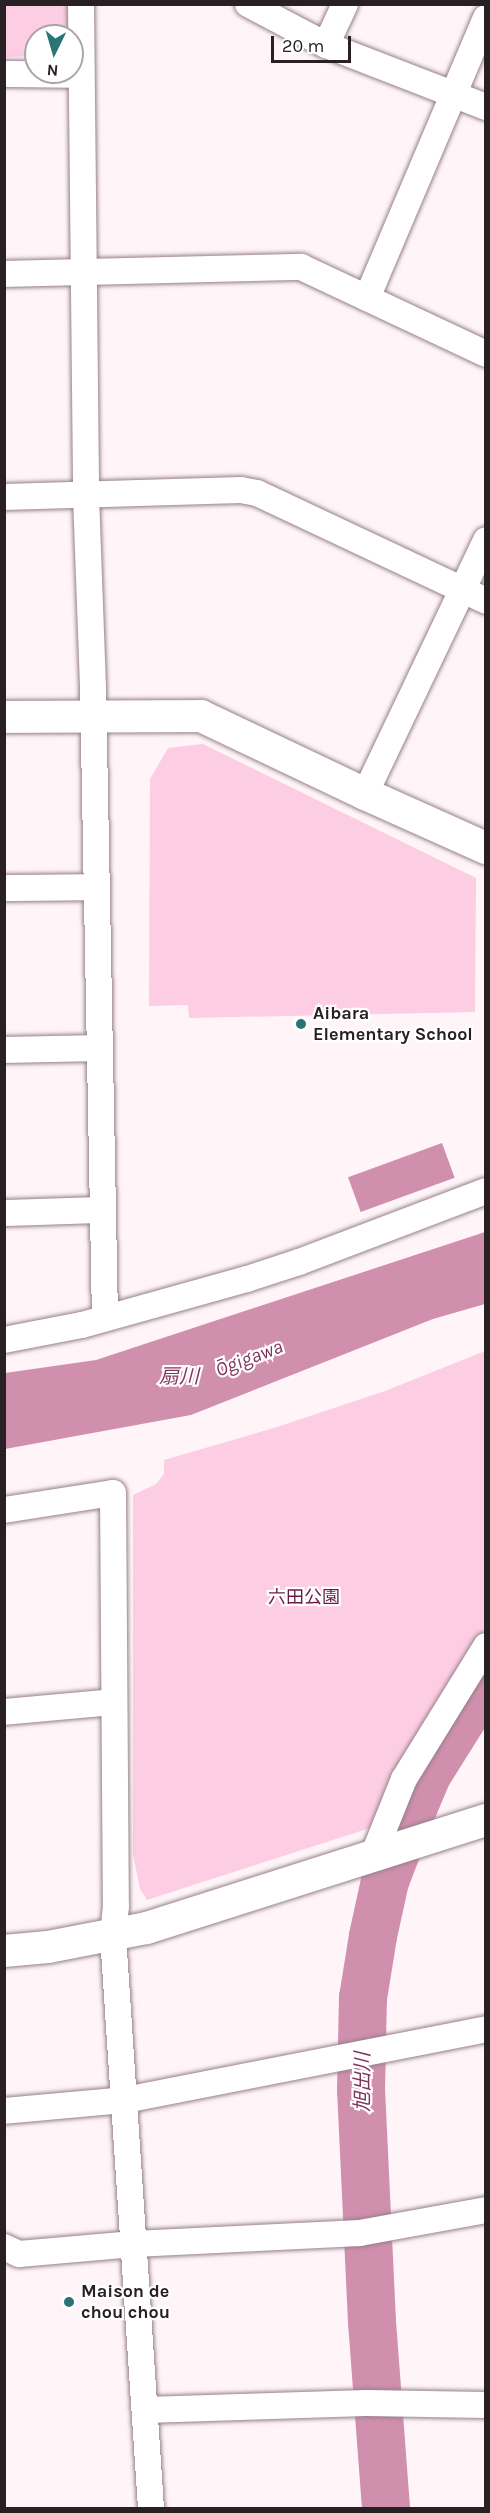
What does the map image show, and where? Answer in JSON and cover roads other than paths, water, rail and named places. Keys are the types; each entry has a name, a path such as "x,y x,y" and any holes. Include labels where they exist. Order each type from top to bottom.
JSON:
{"street":[{"path":"81,4 81,24"},
{"path":"248,4 326,45 454,97 486,107"},
{"path":"326,45 345,4"},
{"path":"367,298 486,18"},
{"path":"4,74 24,74"},
{"path":"81,84 86,496 97,886 105,1318"},
{"path":"4,274 302,267 486,354"},
{"path":"4,496 86,496 241,490 257,493 486,601"},
{"path":"365,794 486,540"},
{"path":"4,717 201,716 365,794 486,848"},
{"path":"4,888 97,886"},
{"path":"4,1050 100,1048"},
{"path":"4,1340 105,1318 300,1262 486,1191"},
{"path":"4,1212 102,1210"},
{"path":"4,1510 113,1493 116,1906 113,1936 151,2508"},
{"path":"389,1851 404,1779 486,1646"},
{"path":"4,1712 114,1702"},
{"path":"4,1952 113,1936 147,1928 486,1820"},
{"path":"4,2111 125,2100 486,2029"},
{"path":"4,2247 20,2254 134,2244 370,2232 486,2210"},
{"path":"146,2410 378,2403 486,2405"}],"water":[{"path":"442,1143 455,1178 361,1212 348,1177"},
{"name":"扇川","path":"485,1232 485,1304 433,1319 191,1415 5,1449 5,1373 96,1360"}],"waterway":[{"name":"旭出川","path":"386,2508 372,2322 361,2091 363,1998 385,1881 414,1806 427,1775 486,1681"}],"place":[{"name":"Aibara Elementary School","path":"301,1024"},
{"name":"Maison de chou chou","path":"69,2302"}],"water label":[{"name":"Ōgigawa","path":"249,1358"}],"park label":[{"name":"六田公園","path":"304,1597"}]}
